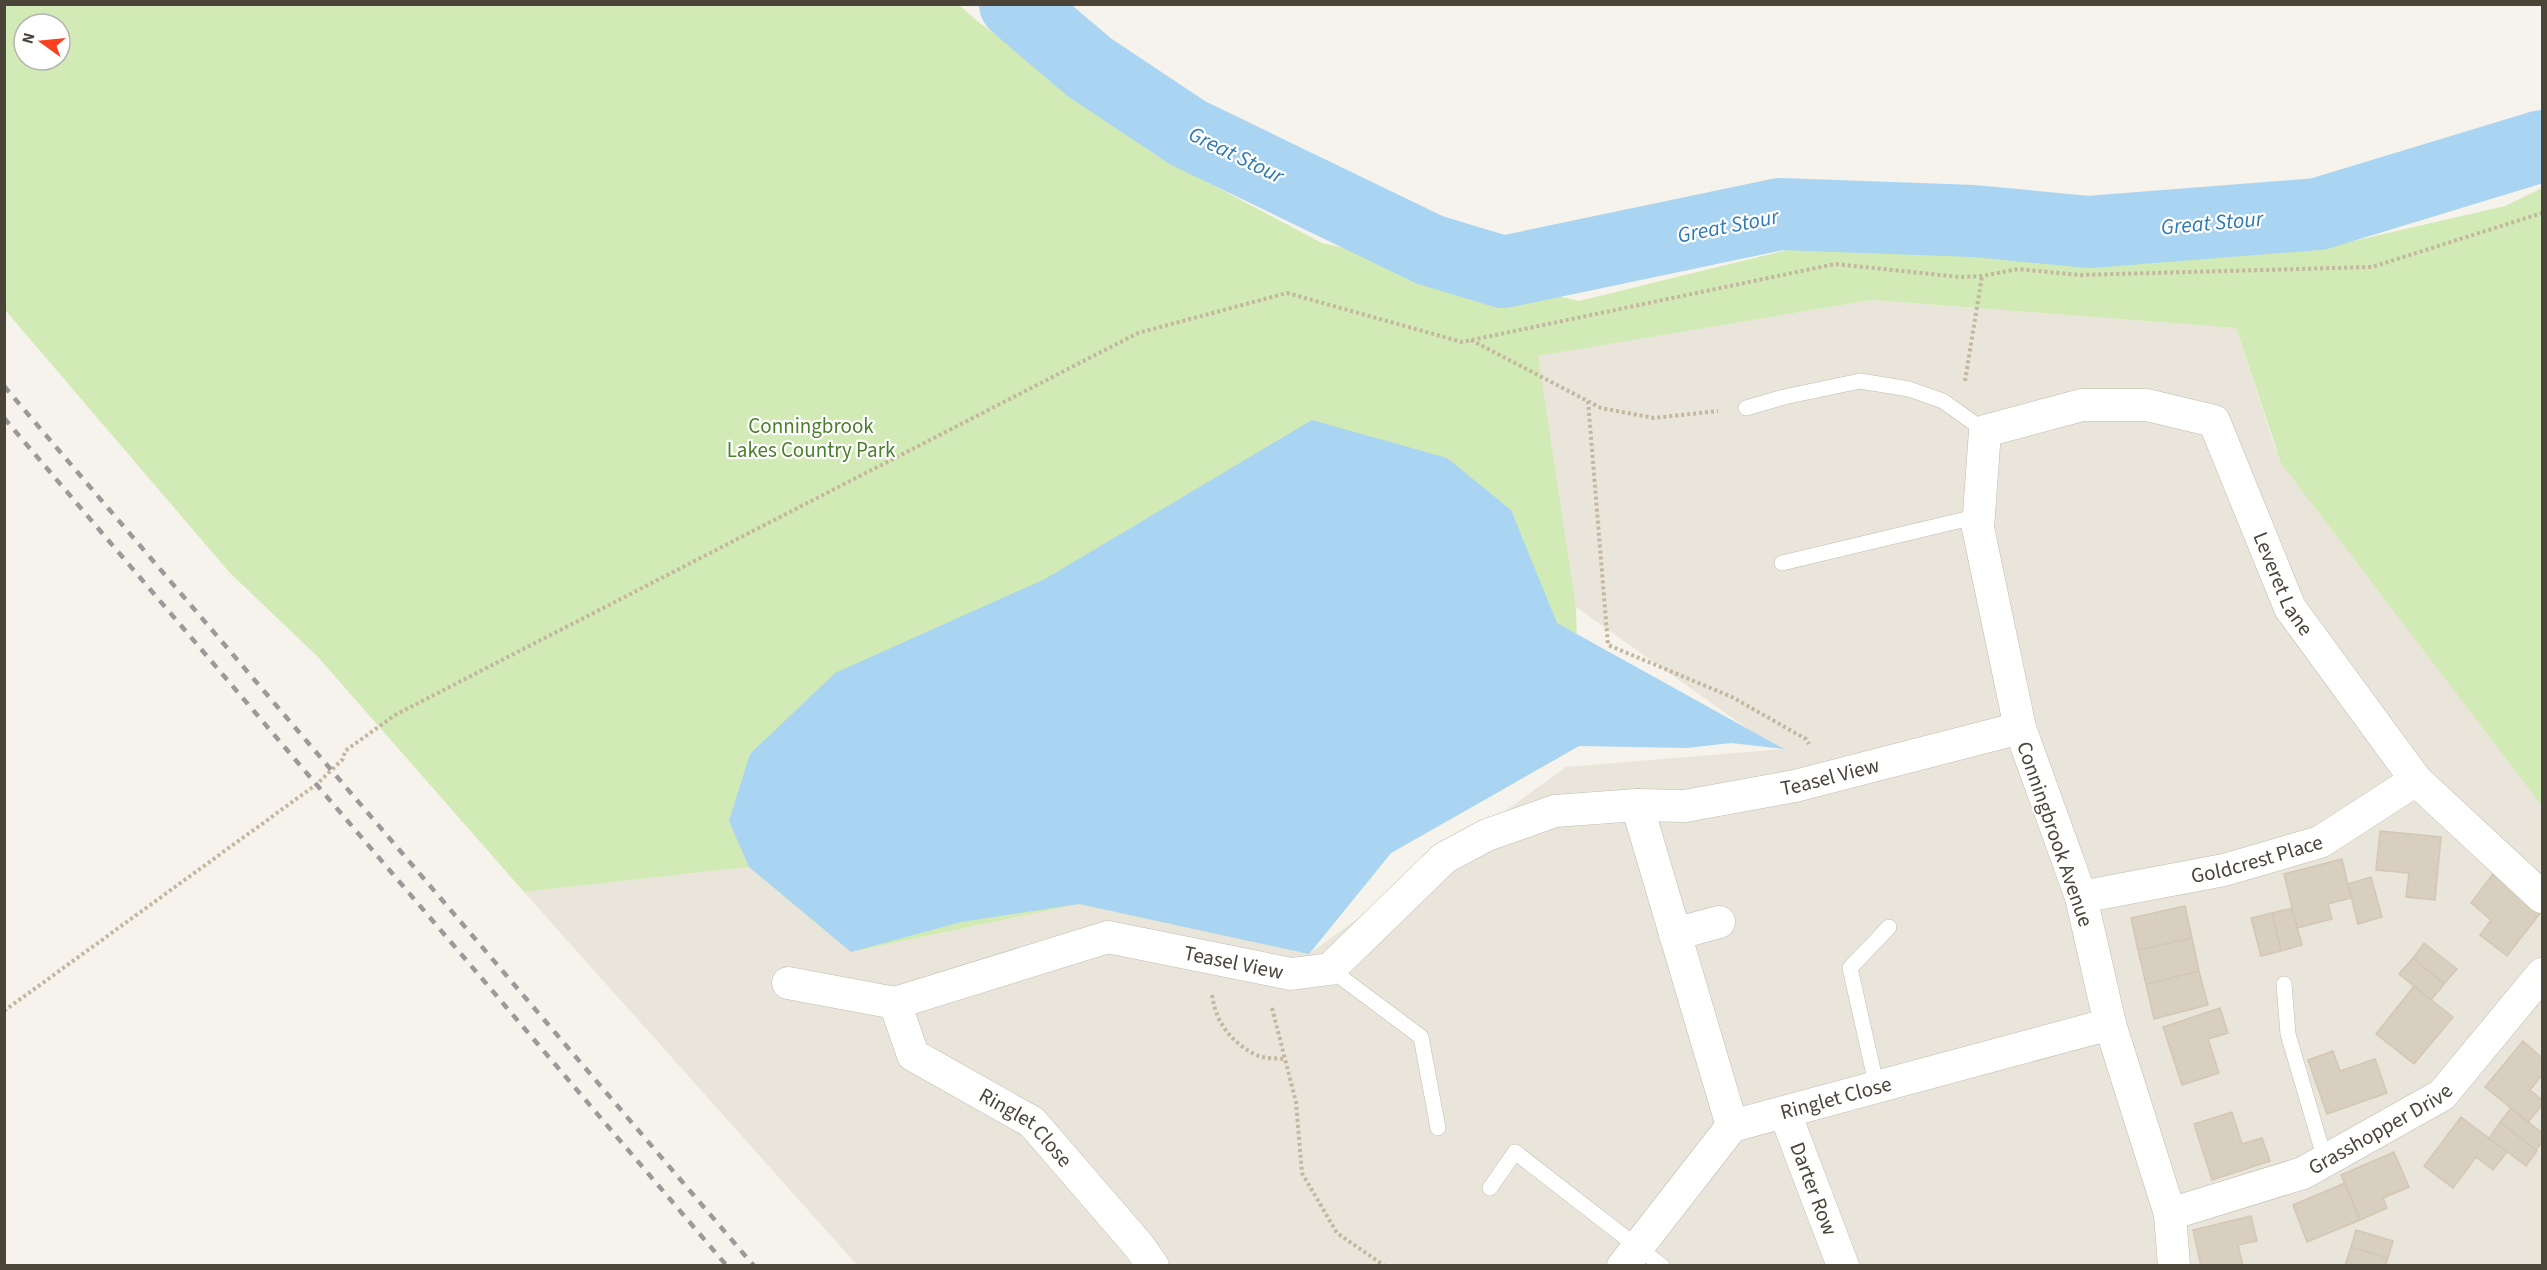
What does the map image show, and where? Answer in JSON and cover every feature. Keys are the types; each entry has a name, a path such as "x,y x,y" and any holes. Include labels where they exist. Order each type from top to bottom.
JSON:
{"street":[{"name":"Leveret Lane","path":"1985,431 2082,405 2147,405 2214,421 2290,608 2416,780 2542,897"},
{"name":"Conningbrook Avenue","path":"1985,431 1978,528 2020,728 2081,897 2110,1024 2170,1214 2174,1266"},
{"name":"Teasel View","path":"788,983 895,1003 1108,937 1291,974 1330,969 1444,858 1478,840 1556,811 1637,805 1684,806 1795,786 2020,728"},
{"name":"Goldcrest Place","path":"2081,897 2224,870 2320,842 2416,780"},
{"path":"1637,805 1732,1126 1641,1259"},
{"path":"1675,934 1719,922"},
{"name":"Grasshopper Drive","path":"2170,1214 2303,1173 2442,1095 2542,974"},
{"name":"Ringlet Close","path":"895,1003 913,1055 1032,1122 1139,1246 1153,1266"},
{"name":"Ringlet Close","path":"1732,1126 2110,1024"},
{"name":"Darter Row","path":"1785,1113 1843,1266"}],"lane":[{"path":"1746,408 1784,397 1860,381 1909,389 1943,401 1985,431"},
{"path":"1782,563 1979,516"},
{"path":"1877,1088 1850,968 1889,927"},
{"path":"1330,969 1421,1037 1438,1128"},
{"path":"2284,984 2288,1034 2325,1160"},
{"path":"1490,1188 1515,1152 1641,1259"}],"path":[{"path":"4,1011 317,784 343,759 345,751 395,715 1138,333 1287,293 1462,342 1835,264 1960,277 1982,276 2018,269 2079,275 2372,267 2542,213"},
{"path":"1982,276 1963,390 1985,431"},
{"path":"1471,340 1601,408 1654,418 1746,408"},
{"path":"1588,401 1608,645 1732,697 1806,739 1825,778"},
{"path":"1218,959 1212,991 1215,1014 1230,1037 1258,1056 1285,1059"},
{"path":"1262,968 1296,1102 1302,1173 1337,1233 1385,1266"}],"shaded area":[{"path":"1872,300 2236,328 2275,448 2542,806 2542,1265 857,1265 524,892 749,867 851,952 1079,904 1309,954 1566,767 1783,749 1755,734 1576,607 1537,356"}],"green space":[{"name":"Conningbrook Lakes Country Park","path":"4,5 959,5 1154,154 1322,243 1579,301 1787,250 1868,238 2070,246 2323,248 2505,206 2542,188 2542,806 2281,463 2236,328 1872,300 1538,356 1576,607 1579,746 1391,853 1309,954 1079,904 851,952 749,867 524,892 318,657 230,573 5,310"}],"water":[{"path":"1312,420 1447,458 1511,510 1557,623 1784,749 1731,743 1687,748 1579,746 1391,853 1309,954 1079,904 961,922 851,952 749,867 729,821 750,754 835,673 1045,579"}],"building":[{"path":"2380,831 2441,837 2435,900 2406,897 2409,873 2376,870"},
{"path":"2342,859 2351,898 2328,904 2332,919 2297,928 2284,874"},
{"path":"2493,874 2541,912 2507,956 2480,935 2491,920 2471,903"},
{"path":"2371,877 2382,917 2358,924 2348,884"},
{"path":"2185,906 2192,938 2138,950 2131,918"},
{"path":"2292,908 2302,945 2281,951 2272,913"},
{"path":"2272,913 2281,951 2261,956 2251,918"},
{"path":"2192,938 2199,971 2146,984 2138,950"},
{"path":"2424,943 2457,969 2444,984 2413,958"},
{"path":"2413,958 2444,984 2431,1000 2399,974"},
{"path":"2199,971 2208,1005 2154,1019 2146,984"},
{"path":"2414,986 2453,1017 2414,1064 2376,1034"},
{"path":"2220,1008 2228,1033 2208,1039 2219,1073 2182,1085 2163,1027"},
{"path":"2523,1041 2542,1058 2542,1075 2530,1090 2542,1100 2542,1105 2528,1122 2485,1087"},
{"path":"2333,1051 2340,1071 2375,1059 2387,1093 2327,1114 2308,1060"},
{"path":"2511,1108 2542,1133 2542,1142 2536,1150 2500,1122"},
{"path":"2232,1112 2242,1144 2262,1138 2270,1161 2212,1180 2194,1124"},
{"path":"2461,1117 2507,1152 2493,1170 2476,1157 2453,1188 2424,1166"},
{"path":"2500,1122 2537,1151 2526,1166 2489,1138"},
{"path":"2394,1152 2409,1187 2383,1198 2387,1208 2360,1220 2341,1175"},
{"path":"2345,1183 2360,1220 2307,1242 2293,1205"},
{"path":"2251,1216 2257,1241 2238,1245 2243,1266 2201,1266 2193,1230"},
{"path":"2356,1230 2393,1241 2388,1258 2351,1247"},
{"path":"2351,1247 2388,1258 2385,1266 2345,1265"}],"waterway":[{"name":"Great Stour","path":"1015,4 1089,67 1188,133 1430,250 1503,272 1780,214 1974,221 2089,232 2318,214 2542,146"}],"railway":[{"path":"4,386 754,1266"},
{"path":"4,418 727,1266"}]}
